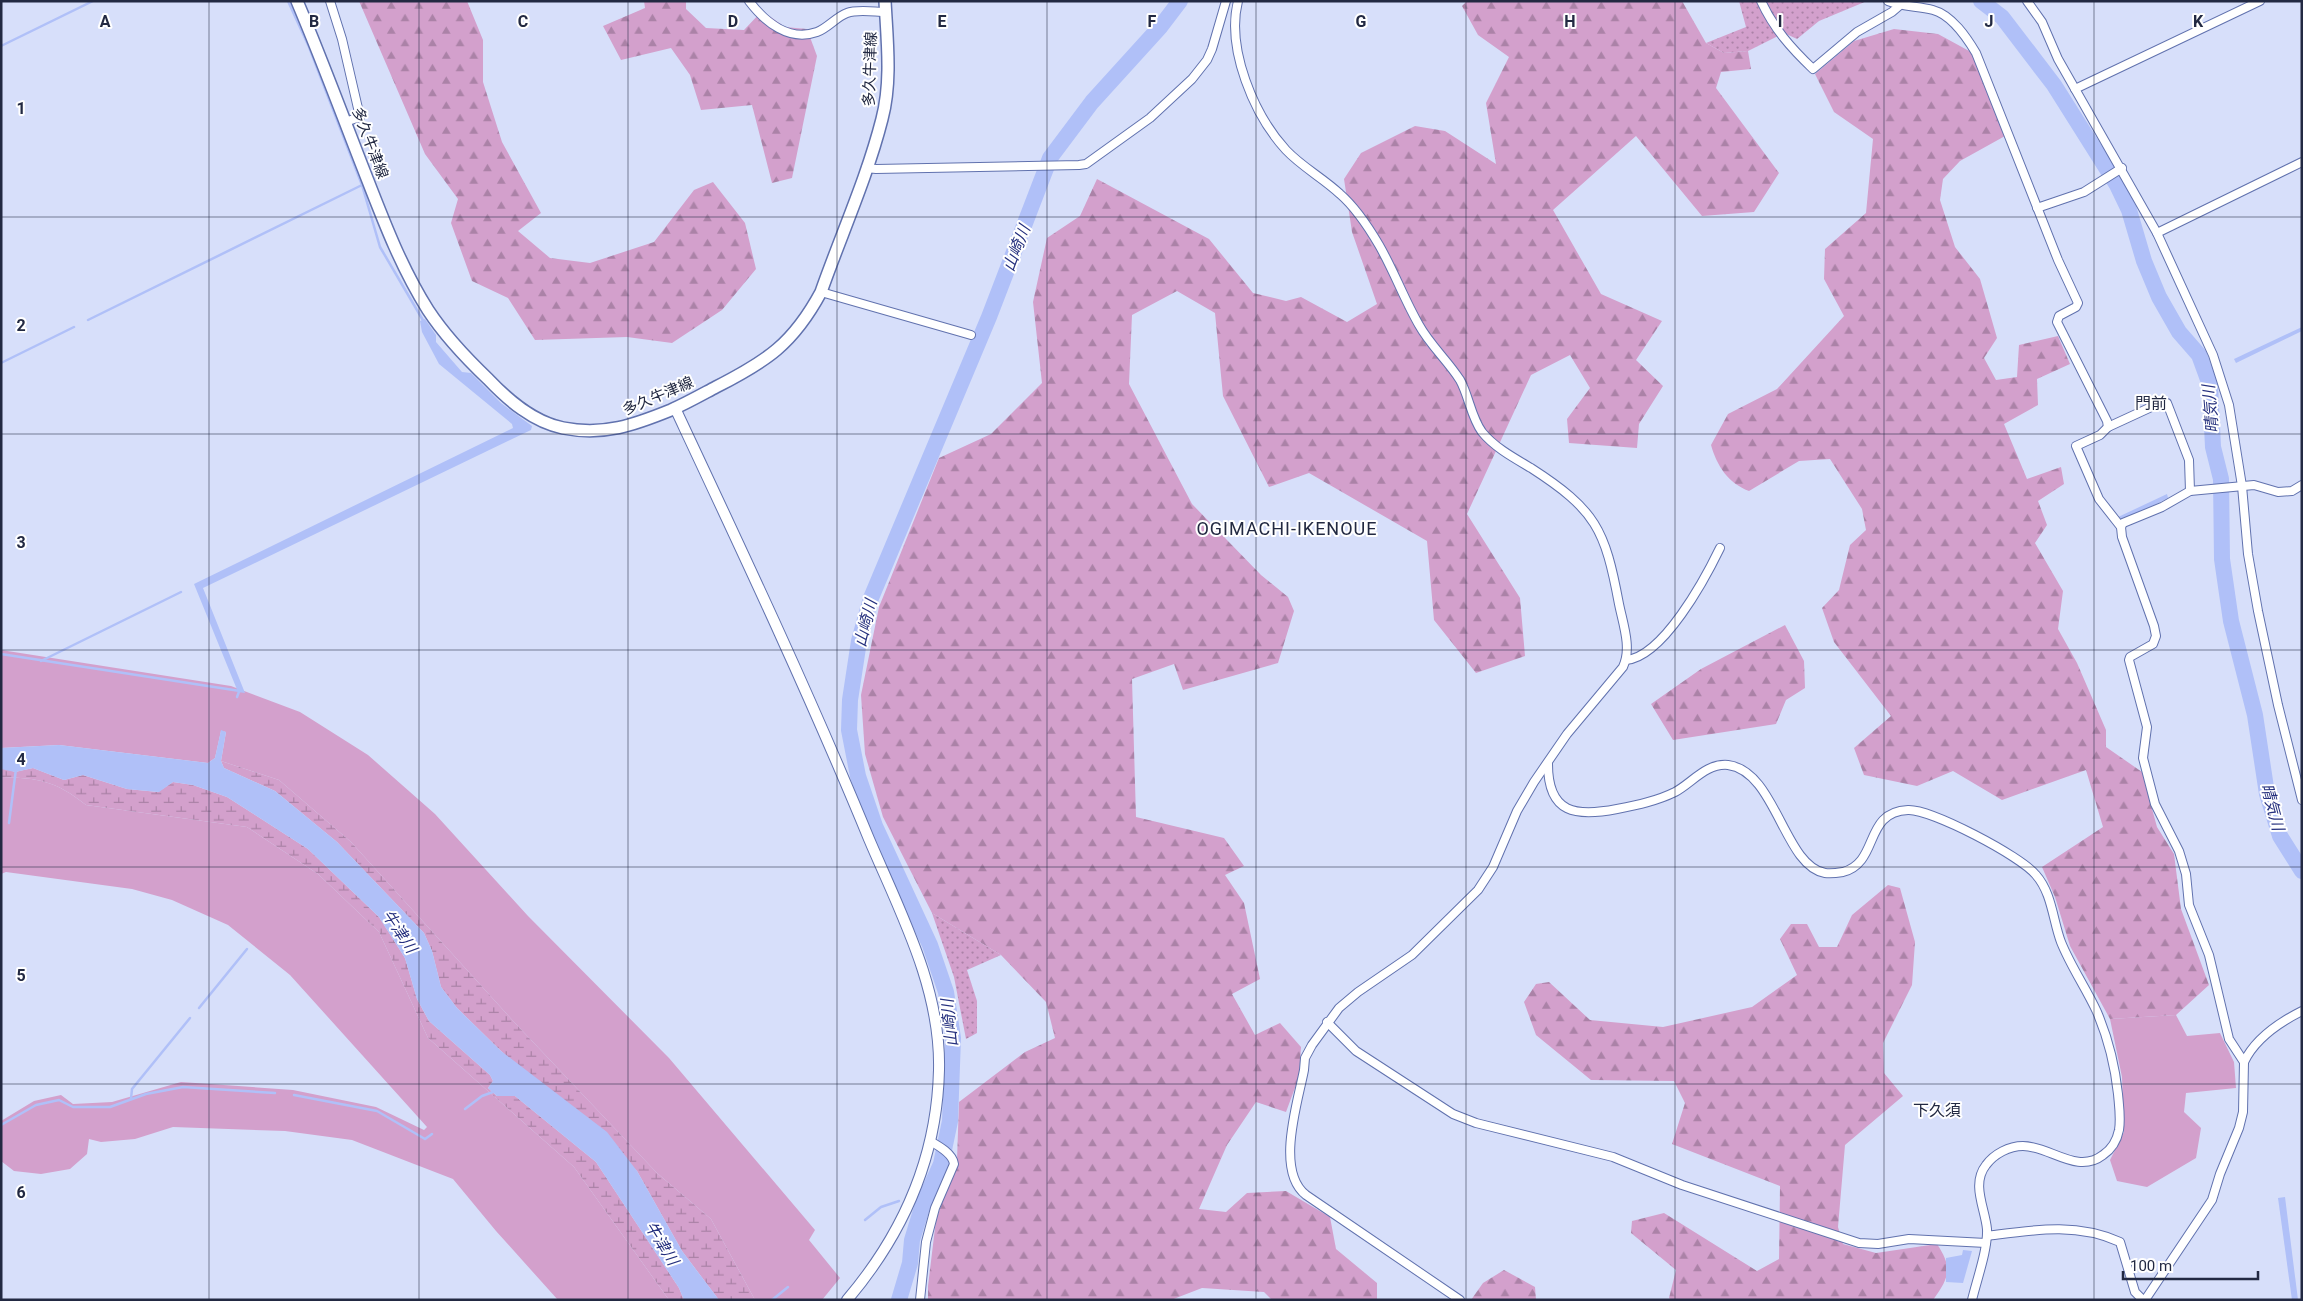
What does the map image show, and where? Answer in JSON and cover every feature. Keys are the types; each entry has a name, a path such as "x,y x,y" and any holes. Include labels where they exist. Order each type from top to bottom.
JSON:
{"main road":[{"name":"多久牛津線","path":"297,1 346,122 385,226 413,284 430,312 458,350 506,397 546,422 582,430 610,430 642,422 675,408 752,369 774,354 792,336 809,314 821,292 882,118 887,84 886,7"}],"street":[{"path":"330,1 342,39 360,117 346,122"},
{"path":"748,1 761,17 783,31 800,35 818,31 848,12 886,7"},
{"path":"866,168 1080,166 1092,160 1150,118 1180,92 1207,60 1222,19 1226,1"},
{"path":"1238,1 1235,34 1242,68 1255,102 1272,132 1287,151 1340,194 1379,245 1418,325 1459,379 1482,431 1512,456 1572,497 1590,517 1600,532 1611,563 1626,635 1626,660 1623,667 1567,734 1517,811 1493,867 1478,890 1412,955 1358,992 1339,1008 1327,1022 1305,1058 1291,1128 1291,1158 1298,1187 1306,1195 1460,1300"},
{"path":"1761,1 1770,21 1788,44 1813,69 1857,32 1899,6"},
{"path":"1888,1 1899,6 1932,9 1941,12 1966,36 1976,53 2037,208 2078,303 2076,308 2059,316 2056,322 2108,421 2108,427"},
{"path":"2027,1 2042,22 2058,59 2122,168 2157,233 2213,355 2229,405 2242,486 2248,554 2258,611 2278,705 2302,800"},
{"path":"2075,89 2260,1"},
{"path":"2157,233 2302,162"},
{"path":"2037,208 2084,192 2122,168"},
{"path":"821,292 971,336"},
{"path":"2190,491 2189,460 2167,403 2160,403 2108,427 2100,435 2076,446 2099,500 2121,528 2122,538 2154,626 2156,636 2153,644 2130,657 2129,660 2147,727 2143,758 2154,804 2179,851 2186,874 2189,905 2209,955 2229,1039 2244,1062"},
{"path":"675,408 789,651 841,769 919,960 931,1000 937,1031 939,1068 934,1143 904,1215 867,1276 847,1300"},
{"path":"2121,528 2124,523 2162,507 2190,491 2254,485 2278,492 2292,491 2302,486"},
{"path":"1626,660 1642,656 1663,639 1708,572 1720,548"},
{"path":"1548,764 1548,782 1556,799 1570,810 1590,814 1642,804 1666,796 1680,789 1707,769 1718,765 1740,768 1751,776 1760,787 1801,856 1812,868 1823,873 1835,874 1849,870 1859,864 1867,852 1878,824 1893,813 1912,810 1965,831 2009,854 2024,863 2038,876 2046,892 2065,952 2097,1013 2108,1044 2116,1080 2119,1131 2112,1147 2105,1154 2090,1161 2072,1161 2028,1146 2016,1146 1998,1154 1986,1164 1979,1183 1986,1240 1972,1300"},
{"path":"1327,1022 1356,1051 1453,1114 1476,1123 1613,1157 1682,1185 1869,1245 1909,1239 1986,1240 2050,1228 2077,1230 2113,1239 2120,1242 2135,1292 2144,1300 2212,1200 2220,1174 2239,1128 2243,1112 2244,1062 2247,1055 2268,1033 2302,1010"},
{"path":"920,1300 926,1242 935,1208 954,1164 954,1160 949,1154 934,1143"}],"green space":[{"path":"359,1 467,1 483,40 483,82 502,142 541,213 518,231 550,258 590,263 654,242 694,190 713,182 745,223 756,269 722,310 672,343 627,337 535,340 508,298 472,281 451,223 458,199 425,154"},
{"path":"644,1 686,1 686,9 706,28 744,30 762,11 785,27 807,29 817,56 792,178 772,183 752,105 701,110 690,75 671,48 621,60 603,26 645,8"},
{"path":"1467,1 1682,1 1706,43 1724,53 1748,51 1751,69 1721,72 1716,88 1779,173 1754,212 1702,216 1636,136 1553,210 1601,294 1662,321 1636,360 1663,386 1639,424 1637,448 1569,443 1567,419 1590,388 1570,355 1531,375 1467,514 1520,598 1525,656 1476,673 1434,620 1427,541 1309,473 1269,487 1223,396 1215,313 1177,291 1132,315 1129,384 1192,504 1261,575 1288,597 1294,611 1278,663 1183,690 1174,664 1132,679 1136,817 1224,838 1244,866 1225,875 1244,903 1260,979 1232,994 1255,1035 1280,1023 1301,1047 1299,1077 1286,1112 1256,1102 1227,1145 1199,1209 1226,1212 1247,1193 1286,1191 1330,1217 1336,1249 1377,1283 1377,1300 1272,1300 1264,1292 1202,1288 1171,1300 928,1300 936,1220 957,1160 959,1102 1025,1052 1055,1038 1046,1002 1001,955 932,913 883,817 865,754 861,695 879,607 939,458 991,434 1042,383 1033,302 1047,238 1080,216 1097,179 1209,239 1253,293 1286,301 1301,297 1347,322 1377,304 1352,232 1344,179 1361,153 1415,126 1445,131 1496,164 1486,103 1509,57 1478,35 1462,6"},
{"path":"1739,1 1867,1 1819,21 1797,39 1784,33 1748,51 1724,53 1706,43 1746,27"},
{"path":"1894,29 1938,34 1971,52 2005,136 1960,161 1943,179 1940,200 1955,247 1980,279 1997,338 1984,358 1996,380 2017,377 2019,345 2058,336 2070,364 2037,379 2038,405 2004,424 2027,479 2061,467 2064,484 2038,501 2047,525 2035,543 2063,591 2058,629 2077,663 2106,730 2106,747 2142,772 2157,827 2174,854 2181,909 2209,985 2176,1015 2110,1019 2070,946 2055,897 2042,867 2103,827 2086,770 2002,800 1953,771 1917,786 1864,775 1854,748 1891,716 1834,642 1822,608 1839,590 1850,545 1866,530 1862,509 1830,459 1799,461 1749,491 1735,483 1724,473 1711,445 1728,414 1777,389 1844,316 1824,279 1825,249 1866,213 1873,139 1834,112 1815,74 1854,41"},
{"path":"1785,625 1804,661 1805,688 1786,700 1776,724 1673,740 1651,704 1701,669"},
{"path":"1,650 231,686 300,712 368,755 435,814 528,916 669,1058 815,1230 809,1240 840,1278 822,1300 755,1300 711,1219 657,1173 515,1023 351,842 279,780 221,761 226,732 221,731 215,758 208,763 59,745 1,748"},
{"path":"221,761 279,780 351,842 515,1023 657,1173 711,1219 755,1300 719,1300 682,1251 637,1171 501,1051 457,1008 441,987 432,951 424,933 337,842 275,791 224,768"},
{"path":"4,768 15,772 33,768 64,780 83,775 127,789 158,792 173,782 193,785 227,797 308,849 379,917 405,958 417,999 429,1021 490,1075 493,1081 488,1088 497,1096 515,1096 596,1162 679,1288 684,1300 669,1300 574,1167 428,1038 379,932 318,874 247,827 86,805 65,791 46,782 26,778 1,777 1,769"},
{"path":"1,777 26,778 46,782 65,791 86,805 247,827 318,874 379,932 428,1038 574,1167 669,1300 558,1300 496,1231 453,1179 352,1140 285,1131 173,1127 135,1139 101,1142 89,1139 87,1154 70,1169 41,1174 14,1171 1,1161 1,1121 34,1101 61,1095 73,1104 112,1102 181,1082 293,1090 376,1107 424,1130 427,1127 290,975 228,925 172,900 132,889 6,872 1,874"},
{"path":"1888,885 1900,888 1915,942 1912,985 1883,1043 1884,1073 1903,1096 1845,1145 1838,1227 1843,1244 1876,1253 1937,1244 1947,1266 1946,1279 1943,1285 1933,1300 1671,1300 1669,1298 1676,1270 1631,1233 1632,1221 1664,1213 1757,1271 1779,1259 1780,1186 1672,1144 1685,1103 1674,1081 1591,1080 1536,1035 1524,1002 1536,984 1549,982 1590,1020 1663,1027 1752,1007 1797,975 1780,939 1791,924 1807,924 1819,947 1837,947 1852,915"},
{"path":"932,913 1001,955 967,970 977,1001 977,1033 966,1039 954,977"},
{"path":"2176,1015 2187,1036 2220,1033 2234,1062 2236,1088 2186,1093 2184,1112 2201,1128 2196,1158 2147,1187 2117,1181 2110,1160 2124,1132 2122,1077 2110,1019"},
{"path":"1504,1270 1535,1287 1536,1300 1471,1300 1483,1283"}],"water":[{"path":"425,319 436,335 436,342 462,372 471,373 501,403 532,426 531,430 203,588 245,693 238,692 194,584 513,428 512,424 439,364 422,332 420,321"},
{"path":"2302,327 2302,331 2236,363 2234,359"},
{"path":"2167,494 2168,498 2134,515 2116,518"},
{"name":"牛津川","path":"221,730 226,732 221,761 224,768 275,791 337,842 424,933 432,951 441,987 457,1008 501,1051 607,1132 637,1171 682,1251 719,1300 684,1300 679,1288 596,1162 515,1096 497,1096 488,1088 493,1081 490,1075 429,1021 417,999 405,958 379,917 308,849 227,797 193,785 173,782 159,792 127,789 83,775 64,780 33,768 15,772 1,769 1,748 59,745 208,763 215,758"},
{"path":"2285,1197 2298,1300 2292,1300 2278,1198"},
{"path":"1963,1250 1972,1251 1963,1283 1946,1282 1946,1258 1962,1255"}],"waterway":[{"path":"1,46 93,1"},
{"path":"288,1 309,47 362,185 380,247 424,322"},
{"name":"山崎川","path":"899,1300 910,1263 912,1240 923,1204 941,1164 950,1121 953,1038 946,992 930,945 875,826 858,776 849,730 850,700 859,641 871,598 989,317 1050,158 1092,102 1161,26 1180,1"},
{"name":"晴気川","path":"1981,1 2002,17 2054,85 2117,185 2129,210 2144,261 2159,297 2179,332 2199,355 2210,385 2213,447 2221,479 2222,559 2231,621 2255,715 2267,794 2280,836 2302,871"},
{"path":"88,320 362,185"},
{"path":"1,363 74,327"},
{"path":"41,661 181,592"},
{"path":"1,654 240,691"},
{"path":"237,697 240,689"},
{"path":"9,823 16,769"},
{"path":"199,1008 247,949"},
{"path":"131,1099 132,1089 190,1018"},
{"path":"1,1125 36,1105 59,1100 73,1107 110,1107 146,1094 183,1087 275,1093"},
{"path":"465,1109 482,1096 493,1092"},
{"path":"294,1095 377,1111 425,1139 432,1134"},
{"path":"865,1220 881,1207 899,1201"},
{"path":"772,1300 788,1287"}],"district":[{"name":"門前","path":"2151,403"},
{"name":"OGIMACHI-IKENOUE","path":"1287,529"},
{"name":"下久須","path":"1937,1110"}]}
